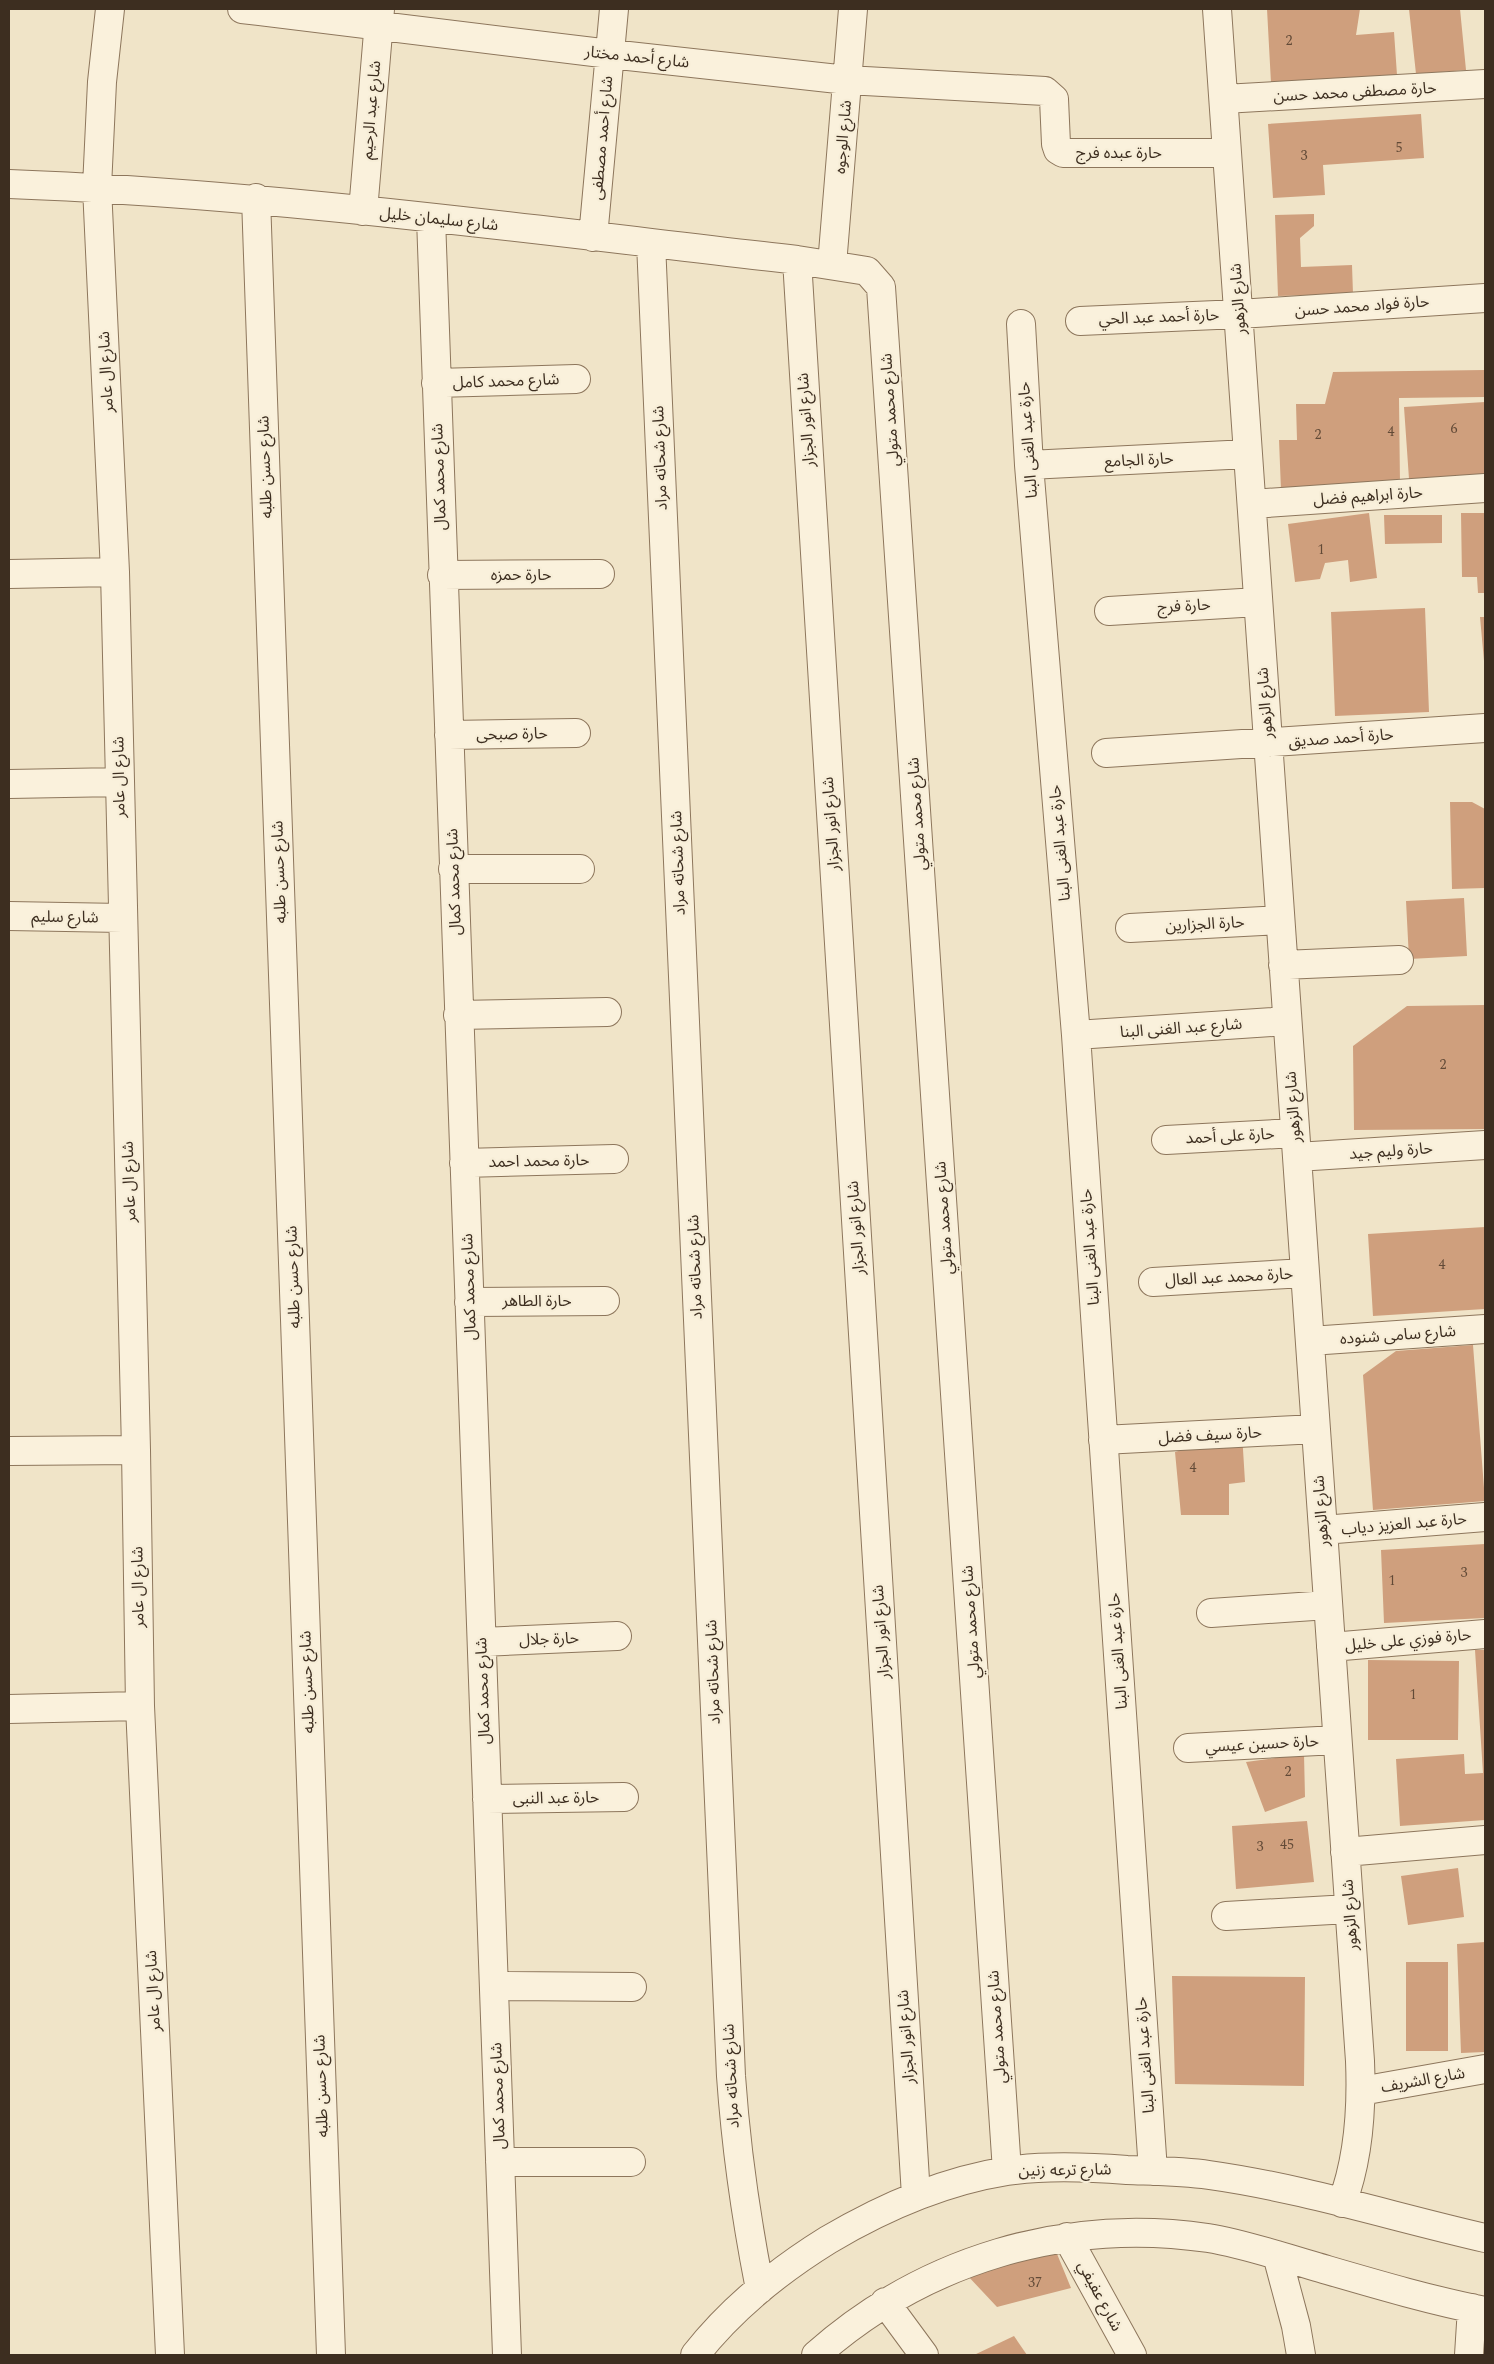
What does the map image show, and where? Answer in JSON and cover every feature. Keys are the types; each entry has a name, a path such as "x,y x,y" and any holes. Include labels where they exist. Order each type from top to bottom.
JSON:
{"street":[{"name":"شارع ال عامر","path":"110,9 102,82 97,187 115,572 136,1450 140,1706 170,2355"},
{"name":"شارع أحمد مختار","path":"242,9 379,18 610,54 847,80 1033,89"},
{"name":"شارع أحمد مصطفى","path":"593,237 614,9"},
{"name":"شارع الوجوه","path":"832,265 854,9"},
{"name":"شارع الزهور","path":"1218,9 1361,2091 1357,2149 1349,2184 1342,2203"},
{"name":"شارع عبد الرحيم","path":"363,211 379,18"},
{"name":"حارة مصطفى محمد حسن","path":"1224,100 1485,84"},
{"name":"حارة عبده فرج","path":"1033,89 1045,91 1054,99 1056,144 1058,150 1063,153 1227,153"},
{"name":"شارع سليمان خليل","path":"9,184 97,187 256,198 797,260 867,271"},
{"name":"شارع حسن طلبه","path":"256,198 331,2355"},
{"name":"شارع محمد كمال","path":"431,218 442,575 507,2355"},
{"name":"شارع شحاته مراد","path":"651,243 730,2076 736,2148 746,2218 760,2289"},
{"name":"شارع انور الجزار","path":"797,260 916,2196"},
{"name":"شارع محمد متولي","path":"867,271 881,287 883,298 1007,2171"},
{"name":"حارة فواد محمد حسن","path":"1239,314 1485,298"},
{"name":"حارة أحمد عبد الحي","path":"1080,321 1239,314"},
{"name":"حارة عبد الغنى البنا","path":"1021,324 1029,465 1076,1035 1153,2171"},
{"name":"شارع محمد كامل","path":"436,383 576,379"},
{"name":"حارة الجامع","path":"1029,465 1248,454"},
{"name":"حارة ابراهيم فضل","path":"1252,504 1485,488"},
{"path":"9,574 115,572"},
{"name":"حارة حمزه","path":"442,575 600,574"},
{"name":"حارة فرج","path":"1109,610 1258,602"},
{"name":"حارة أحمد صديق","path":"1106,753 1485,728"},
{"name":"حارة صبحى","path":"449,735 576,733"},
{"path":"9,784 120,782"},
{"path":"453,869 580,869"},
{"name":"شارع سليم","path":"9,916 122,918"},
{"name":"حارة الجزارين","path":"1130,928 1280,920"},
{"path":"1283,964 1399,960"},
{"path":"458,1015 607,1012"},
{"name":"شارع عبد الغنى البنا","path":"1076,1035 1287,1021"},
{"name":"حارة على أحمد","path":"1166,1140 1296,1145"},
{"name":"حارة وليم جيد","path":"1296,1145 1485,1145"},
{"name":"حارة محمد احمد","path":"464,1163 614,1159"},
{"name":"حارة محمد عبد العال","path":"1153,1282 1305,1273"},
{"name":"حارة الطاهر","path":"469,1302 605,1301"},
{"name":"شارع سامى شنوده","path":"1310,1341 1485,1329"},
{"name":"حارة سيف فضل","path":"1103,1440 1316,1429"},
{"path":"9,1451 136,1450"},
{"name":"حارة عبد العزيز دياب","path":"1323,1530 1485,1517"},
{"path":"1210,1613 1328,1605"},
{"name":"حارة فوزي على خليل","path":"1330,1647 1485,1634"},
{"name":"حارة جلال","path":"482,1642 617,1636"},
{"path":"9,1709 140,1706"},
{"name":"حارة حسين عيسي","path":"1188,1748 1337,1740"},
{"name":"حارة عبد النبى","path":"487,1799 624,1797"},
{"path":"1345,1852 1485,1840"},
{"path":"1226,1916 1349,1908"},
{"path":"494,1986 632,1987"},
{"name":"شارع الشريف","path":"1361,2091 1485,2069"},
{"path":"500,2162 631,2162"},
{"name":"شارع ترعه زنين","path":"695,2355 729,2317 760,2289 804,2255 856,2224 916,2196 1007,2171 1093,2167 1207,2175 1275,2187 1485,2238"},
{"path":"816,2355 842,2333 885,2302 954,2267 1029,2244 1067,2237 1138,2232 1209,2238 1479,2310 1469,2355"},
{"name":"شارع عفيفي","path":"1067,2237 1132,2355"},
{"path":"1277,2255 1296,2326 1301,2355"},
{"path":"885,2302 924,2355"}],"building":[{"path":"1267,9 1360,9 1356,35 1394,32 1397,75 1271,83"},
{"path":"1409,9 1460,9 1466,70 1416,74"},
{"path":"1421,114 1424,158 1323,165 1325,195 1273,198 1268,124"},
{"path":"1314,214 1314,226 1300,238 1301,267 1352,265 1353,294 1278,296 1275,215"},
{"path":"1485,370 1485,397 1399,398 1400,484 1281,490 1279,440 1297,440 1296,404 1325,404 1333,372"},
{"path":"1485,402 1485,474 1409,479 1404,407"},
{"path":"1369,513 1377,578 1350,582 1348,560 1325,563 1320,579 1295,582 1288,524"},
{"path":"1461,513 1485,513 1485,593 1478,593 1477,577 1462,577"},
{"path":"1384,515 1442,515 1442,543 1385,544"},
{"path":"1425,608 1429,712 1335,716 1331,612"},
{"path":"1480,617 1485,617 1485,661 1484,661"},
{"path":"1450,802 1472,802 1485,809 1485,888 1452,889"},
{"path":"1464,898 1467,956 1409,959 1406,901"},
{"path":"1485,1005 1485,1129 1354,1130 1353,1046 1407,1006"},
{"path":"1485,1227 1485,1309 1373,1316 1368,1234"},
{"path":"1473,1345 1485,1501 1373,1510 1363,1375 1396,1351"},
{"path":"1242,1433 1245,1482 1229,1484 1229,1515 1181,1515 1175,1452"},
{"path":"1485,1544 1485,1618 1384,1623 1381,1550"},
{"path":"1475,1650 1485,1650 1485,1820 1400,1826 1396,1759 1464,1754 1465,1774 1483,1773"},
{"path":"1368,1660 1459,1661 1458,1740 1368,1740"},
{"path":"1304,1754 1305,1797 1265,1812 1246,1762"},
{"path":"1307,1821 1314,1882 1236,1889 1232,1826"},
{"path":"1458,1868 1464,1917 1408,1925 1401,1876"},
{"path":"1485,1942 1485,2052 1461,2053 1457,1944"},
{"path":"1406,1962 1448,1962 1448,2051 1406,2051"},
{"path":"1172,1976 1305,1977 1304,2086 1175,2084"},
{"path":"1055,2249 1071,2288 997,2307 967,2275"},
{"path":"1014,2336 1027,2355 974,2355"}]}
